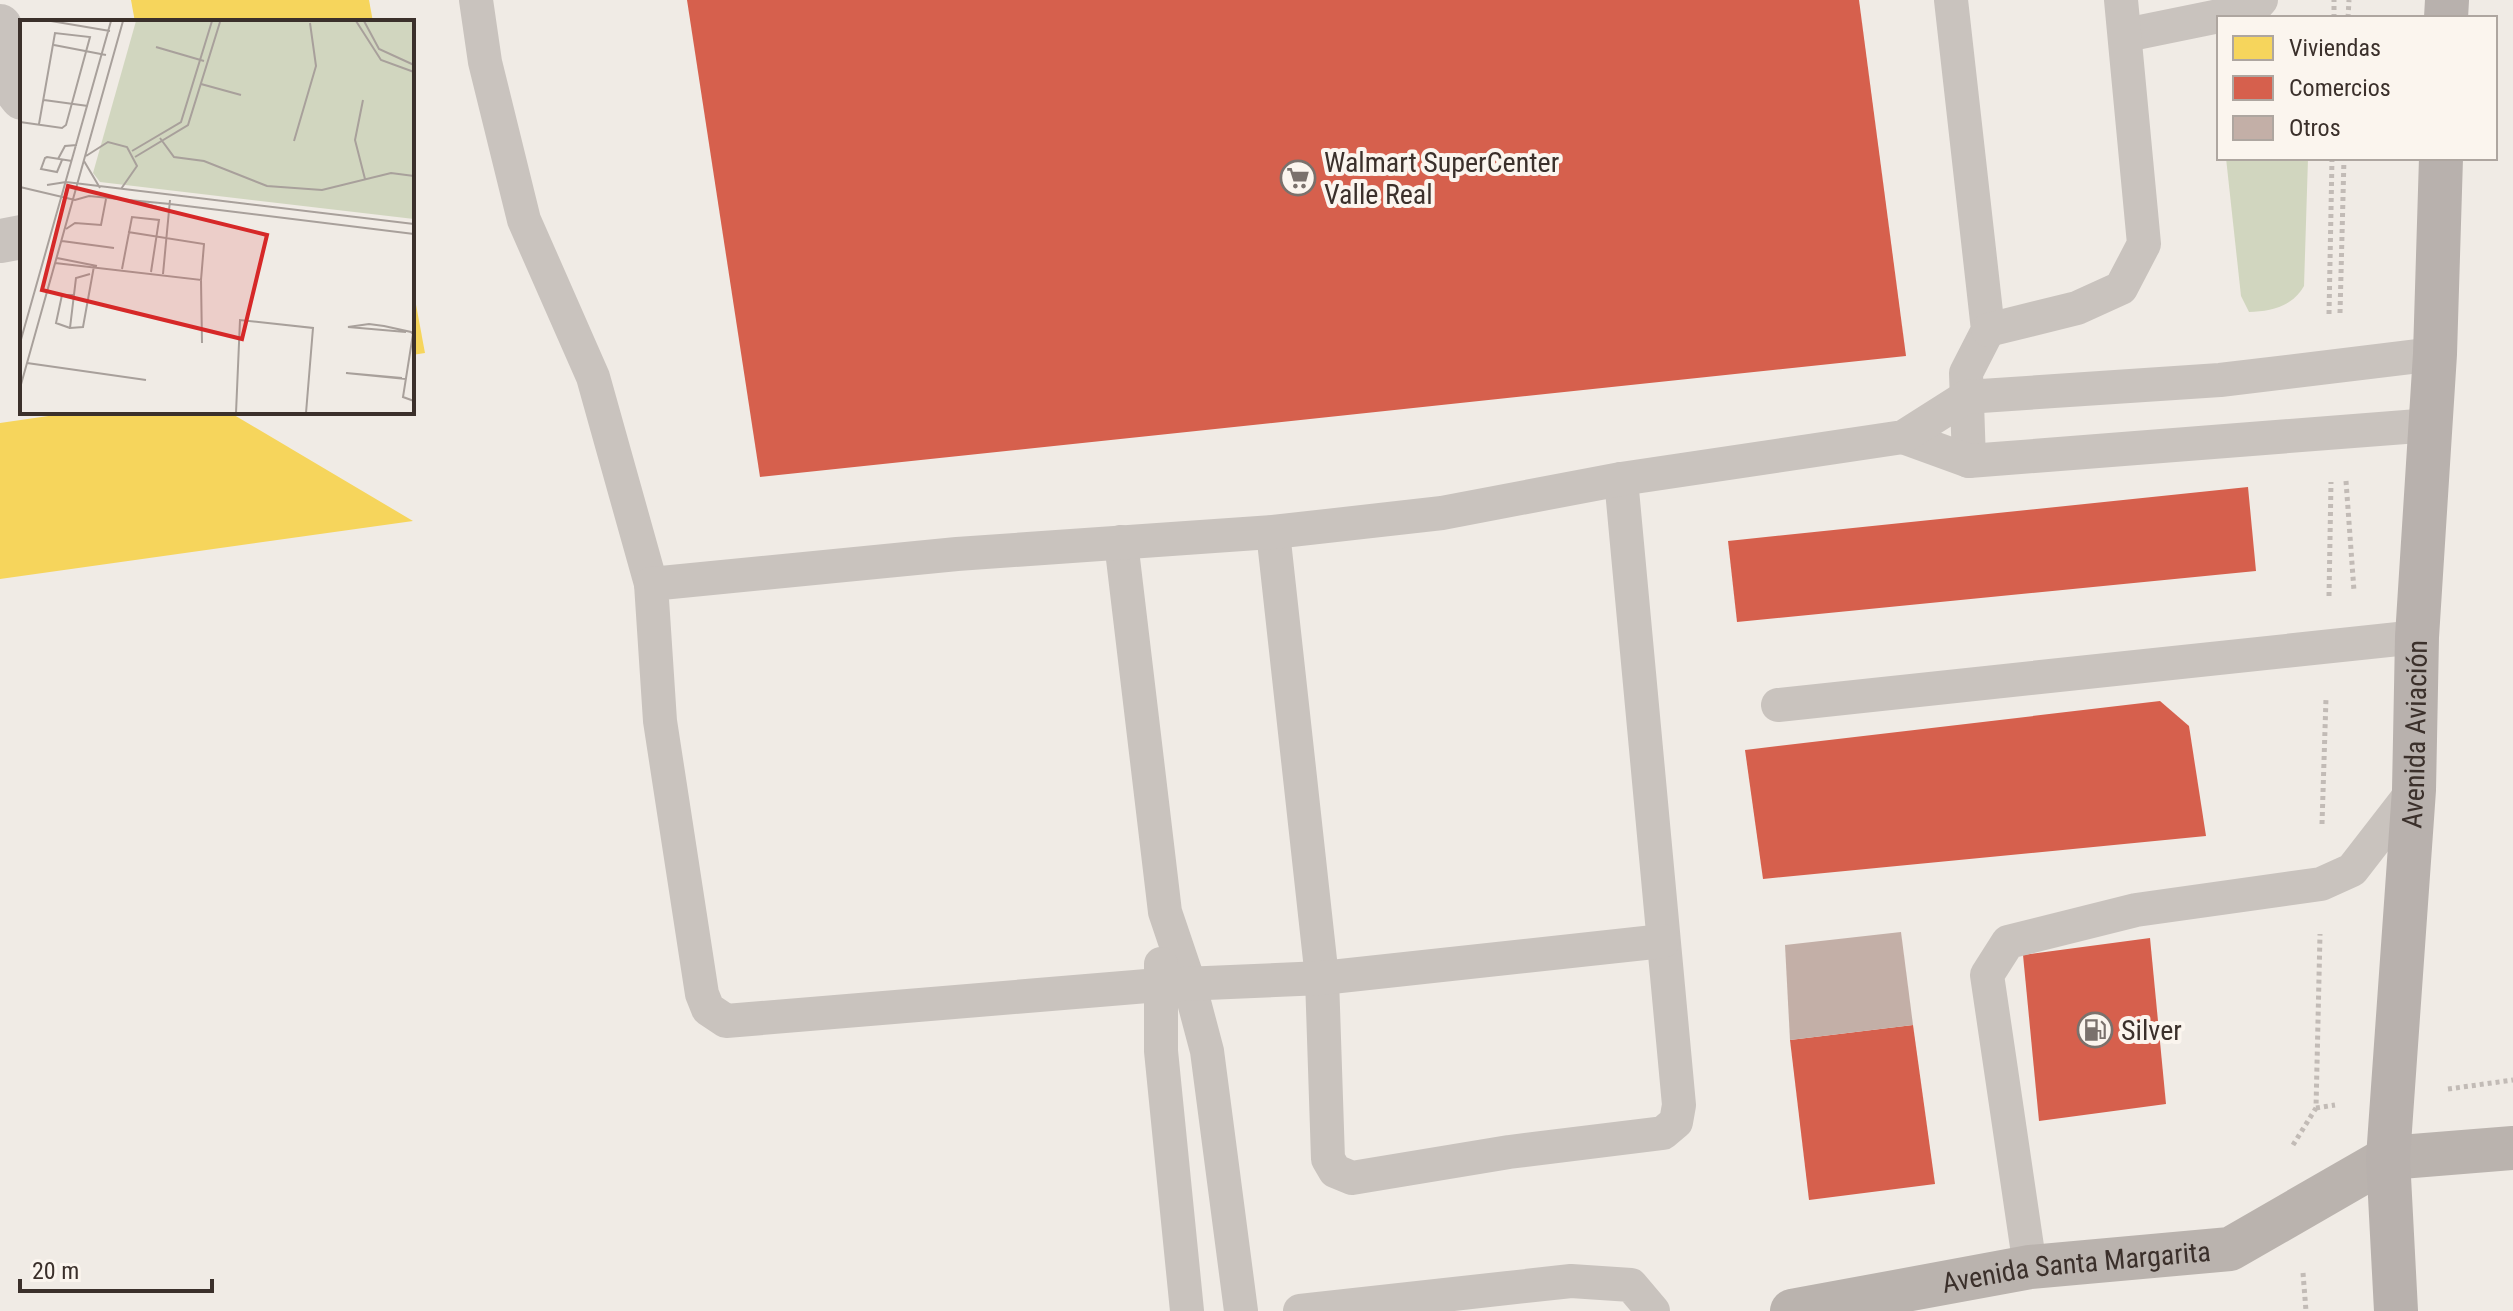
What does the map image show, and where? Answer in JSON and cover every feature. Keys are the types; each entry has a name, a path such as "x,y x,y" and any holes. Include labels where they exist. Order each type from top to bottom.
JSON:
{"main road":[{"name":"Avenida Aviación","path":"2396,1311 2388,1158 2414,790 2417,637 2435,354 2441,160"},
{"path":"2388,1158 2513,1148"},
{"name":"Avenida Santa Margarita","path":"1792,1311 2030,1267 2230,1249 2388,1158"}],"street":[{"path":"0,26 10,92"},
{"path":"0,241 20,237"}],"lane":[{"path":"476,0 485,62 524,220 593,377 651,584 660,721 702,994 708,1009 726,1021 1174,984 1322,978 1663,941"},
{"path":"1951,0 1988,330 1966,373 1969,461"},
{"path":"1988,330 2077,308 2121,288 2144,244 2121,0"},
{"path":"2219,16 2253,9 2261,0"},
{"path":"2126,35 2217,16"},
{"path":"651,584 957,554 1273,532 1442,513 1621,479 1903,437 1966,397 2220,380 2435,354"},
{"path":"1903,437 1969,461 2431,425"},
{"path":"1273,532 1322,978 1328,1159 1335,1171 1352,1178 1509,1152 1663,1133 1676,1122 1679,1105 1621,479"},
{"path":"1121,542 1174,984 1161,1051 1187,1311"},
{"path":"1778,705 2417,637"},
{"path":"2030,1267 1987,975 2008,942 2136,910 2321,884 2352,870 2414,790"},
{"path":"1174,984 1207,1051 1241,1311"},
{"path":"1300,1311 1571,1281 1631,1285 1653,1311"}],"path":[{"path":"2329,319 2332,160"},
{"path":"2340,322 2344,160"},
{"path":"2337,433 2343,645"},
{"path":"2316,1108 2321,884 2343,645 2337,433"}],"green space":[{"path":"2226,160 2308,160 2304,286 2287,303 2265,310 2249,312 2241,296"}],"building: Viviendas":[{"path":"131,0 369,0 373,20 135,20"},
{"path":"414,294 425,353 414,355"},
{"path":"62,414 232,414 413,521 0,579 0,423"}],"building: Comercios":[{"name":"Walmart SuperCenter Valle Real","path":"687,0 1859,0 1906,356 760,477"},
{"path":"2248,487 2256,571 1737,622 1728,541"},
{"path":"2160,701 2189,726 2206,836 1763,879 1745,750"},
{"name":"Silver","path":"2150,938 2166,1104 2039,1121 2023,955"},
{"path":"1913,1025 1935,1184 1809,1200 1790,1040"}],"building: Otros":[{"path":"1901,932 1913,1025 1790,1040 1785,945"}],"place":[{"name":"Walmart SuperCenter Valle Real","path":"1298,178"},
{"name":"Silver","path":"2095,1030"}]}
